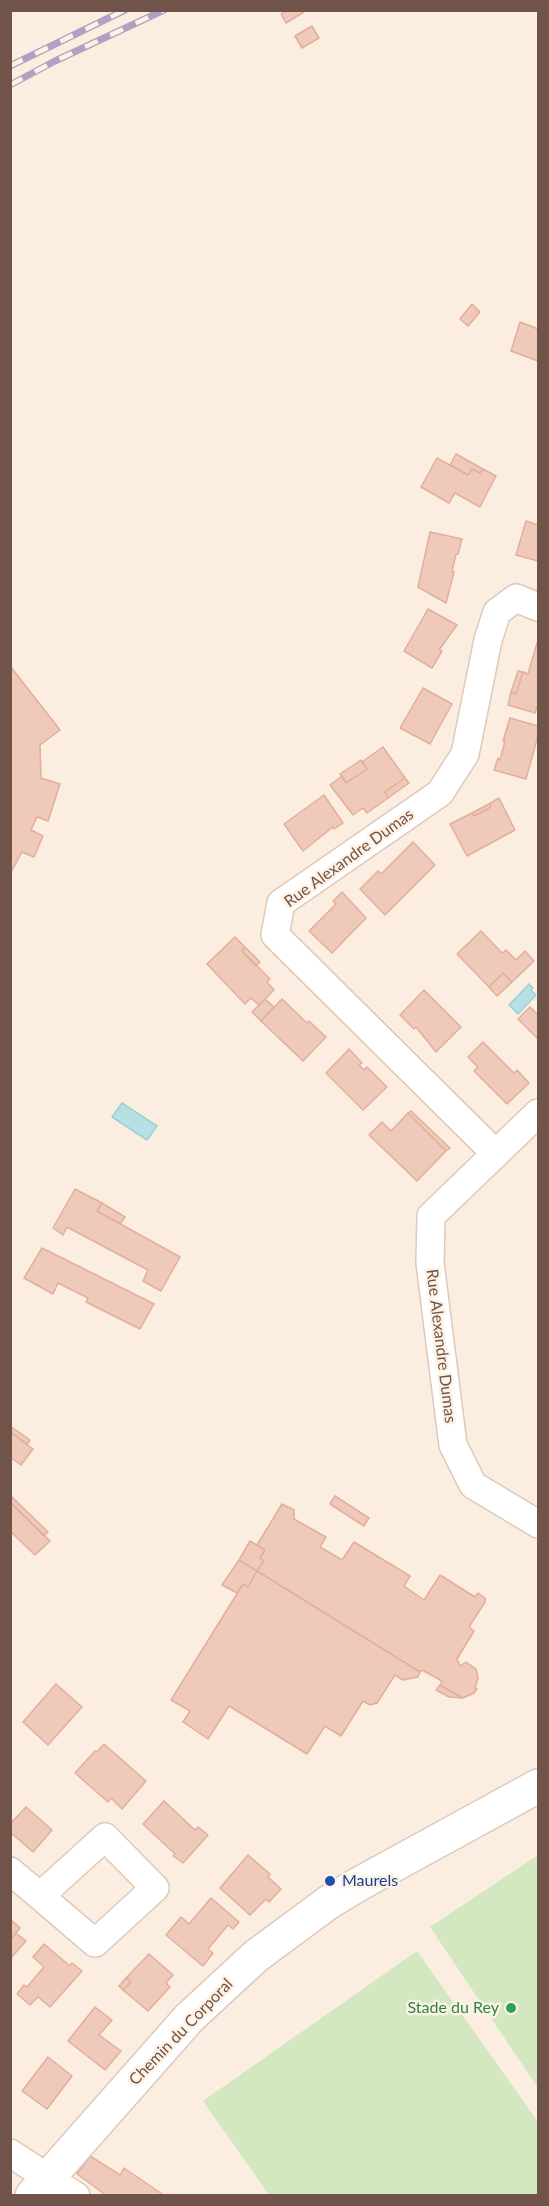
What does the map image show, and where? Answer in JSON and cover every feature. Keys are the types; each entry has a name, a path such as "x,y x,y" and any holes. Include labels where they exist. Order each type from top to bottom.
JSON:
{"street":[{"name":"Rue Alexandre Dumas","path":"496,1154 275,935 281,903 440,793 465,754 488,640 497,612 516,598 538,607"},
{"name":"Rue Alexandre Dumas","path":"538,1113 431,1215 430,1263 453,1445 473,1485 538,1524"},
{"name":"Chemin du Corporal","path":"40,2186 189,2018 256,1956 329,1902 538,1786"},
{"path":"10,1871 40,1896"},
{"path":"10,2153 40,2186 76,2196"}],"green space":[{"name":"Stade du Rey","path":"538,1855 538,2088 430,1927"},
{"path":"417,1951 538,2122 538,2195 269,2195 203,2101"}],"water":[{"path":"529,984 536,995 518,1014 509,1005"},
{"path":"122,1103 157,1126 147,1140 112,1117"}],"building":[{"path":"287,10 303,10 304,12 286,23 281,14"},
{"path":"312,26 319,38 302,48 295,36"},
{"path":"472,304 480,312 468,326 460,319"},
{"path":"520,322 538,329 538,361 511,351"},
{"path":"456,454 483,469 480,473 472,469 468,475 450,465"},
{"path":"437,458 468,475 472,469 480,473 483,469 496,476 480,507 455,493 449,503 421,487"},
{"path":"526,521 538,525 538,561 516,555"},
{"path":"430,532 462,539 458,554 456,554 446,603 418,587"},
{"path":"428,609 457,625 439,650 442,651 432,668 404,651"},
{"path":"537,643 538,704 535,713 508,705 511,692 516,694 523,672 528,674"},
{"path":"10,666 60,730 40,745 41,778 60,784 48,821 37,817 31,830 43,836 34,857 22,852 10,874"},
{"path":"518,671 523,672 516,694 511,692"},
{"path":"423,688 452,704 430,744 400,728"},
{"path":"510,718 538,726 538,736 526,779 494,770 498,758 500,760"},
{"path":"383,747 405,778 385,792 388,798 367,813 363,808 353,815 330,785 342,776 346,783 367,769 362,762"},
{"path":"361,760 367,769 346,783 340,774"},
{"path":"405,778 409,783 388,798 385,792"},
{"path":"324,795 343,823 334,829 333,827 303,851 284,824"},
{"path":"499,798 515,830 467,856 450,824 472,813 474,816 491,807 489,804"},
{"path":"489,804 491,807 474,816 472,813"},
{"path":"413,842 435,865 385,915 360,889 378,871 381,874"},
{"path":"342,892 366,918 332,953 309,931 336,904 333,901"},
{"path":"481,931 502,953 506,950 516,960 525,951 534,961 512,982 503,973 489,987 457,954"},
{"path":"235,937 245,947 242,951 270,979 267,982 274,990 259,1005 251,998 245,1004 207,964"},
{"path":"245,947 260,962 256,966 242,951"},
{"path":"503,973 512,982 497,996 489,987"},
{"path":"424,990 461,1027 436,1052 416,1027 414,1029 400,1015"},
{"path":"265,999 274,1007 261,1021 252,1012"},
{"path":"282,999 307,1023 309,1021 326,1037 303,1061 261,1021"},
{"path":"530,1007 538,1013 538,1039 518,1019"},
{"path":"483,1042 514,1073 517,1070 529,1083 507,1104 474,1071 478,1067 468,1057"},
{"path":"349,1049 362,1063 359,1065 364,1070 367,1067 387,1087 363,1110 326,1073"},
{"path":"411,1111 450,1148 446,1151 408,1113"},
{"path":"408,1113 446,1151 417,1181 369,1135 382,1122 391,1131"},
{"path":"75,1189 102,1203 97,1211 180,1257 161,1291 143,1281 148,1270 67,1227 63,1235 53,1228"},
{"path":"102,1203 125,1217 120,1224 97,1211"},
{"path":"42,1248 154,1304 140,1329 86,1302 88,1298 58,1283 53,1294 24,1278"},
{"path":"10,1426 30,1440 27,1444 10,1432"},
{"path":"10,1432 33,1449 21,1465 10,1457"},
{"path":"10,1495 48,1532 44,1536 10,1502"},
{"path":"335,1496 369,1518 364,1526 330,1504"},
{"path":"10,1502 50,1541 35,1555 10,1531"},
{"path":"282,1504 294,1510 294,1519 326,1537 320,1547 342,1560 354,1542 410,1576 404,1586 424,1600 440,1575 475,1597 478,1593 485,1598 485,1602 469,1627 474,1631 457,1659 460,1666 466,1662 476,1669 478,1678 475,1688 477,1689 474,1693 463,1698 440,1685 442,1681 422,1670 420,1672 257,1571 264,1561 260,1558 265,1550 257,1545"},
{"path":"250,1541 265,1550 260,1558 264,1561 257,1571 239,1560"},
{"path":"239,1560 257,1571 248,1587 243,1584 237,1593 222,1585"},
{"path":"257,1571 420,1672 418,1677 403,1680 395,1675 377,1703 370,1705 363,1701 341,1736 325,1726 307,1754 229,1706 208,1739 183,1722 190,1711 171,1700 243,1584 248,1587"},
{"path":"56,1684 82,1707 48,1745 23,1722"},
{"path":"440,1685 462,1698 449,1697 436,1690"},
{"path":"104,1744 146,1781 122,1809 111,1798 108,1802 75,1773"},
{"path":"164,1801 195,1830 198,1827 208,1835 183,1863 173,1856 175,1854 143,1824"},
{"path":"26,1807 52,1830 33,1852 10,1832 10,1824"},
{"path":"248,1855 270,1874 268,1877 281,1889 269,1902 266,1899 250,1915 220,1888"},
{"path":"211,1898 239,1922 233,1929 228,1925 208,1949 213,1953 203,1966 166,1935 181,1917 189,1924"},
{"path":"10,1919 20,1928 10,1940"},
{"path":"16,1933 26,1941 10,1959 10,1940"},
{"path":"44,1944 70,1966 72,1963 82,1971 50,2007 38,1997 30,2005 17,1994 24,1985 27,1987 44,1967 33,1957"},
{"path":"149,1954 173,1975 166,1983 170,1987 148,2011 123,1990 131,1982 126,1978"},
{"path":"126,1978 131,1982 123,1990 119,1986"},
{"path":"95,2007 112,2020 99,2035 121,2051 105,2070 68,2041"},
{"path":"48,2057 72,2076 47,2109 22,2091"},
{"path":"90,2156 120,2175 124,2168 165,2196 107,2196 77,2174"}],"railway":[{"path":"10,66 125,10"},
{"path":"10,85 55,61 164,10"}],"place":[{"name":"Maurels","path":"330,1881"},
{"name":"Stade du Rey","path":"511,2008"}]}
